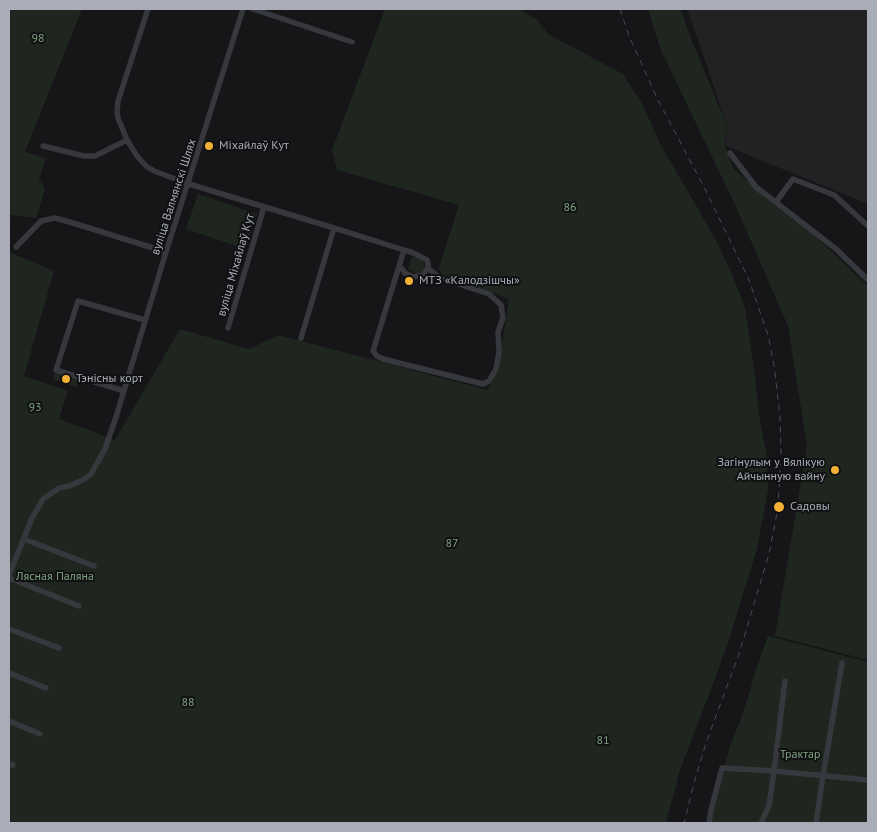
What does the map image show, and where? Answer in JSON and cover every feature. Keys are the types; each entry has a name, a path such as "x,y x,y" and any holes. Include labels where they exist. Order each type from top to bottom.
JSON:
{"street":[{"name":"вуліца Міхайлаў Кут","path":"148,9 118,101 118,118 137,156 146,166 188,184 424,257 427,260 428,268 440,278 489,294 501,305 504,318 498,332 499,352 496,369 489,381 483,384 383,359 373,351 384,310 400,266"},
{"name":"вуліца Валмянскі Шлях","path":"9,577 32,518 43,498 59,488 85,479 91,474 102,454 116,417 166,252 244,9"},
{"path":"253,9 352,42"},
{"path":"44,146 84,156 95,156 128,140"},
{"path":"730,153 756,186 836,249 868,280"},
{"path":"776,202 793,179 834,195 868,226"},
{"name":"вуліца Міхайлаў Кут","path":"228,328 264,207"},
{"path":"16,247 41,221 55,218 166,252"},
{"path":"301,338 334,228"},
{"path":"404,250 400,266 405,273 413,277 423,275 428,268"},
{"path":"124,391 56,370 78,301 145,320"},
{"path":"24,538 94,566"},
{"path":"9,577 79,606"},
{"path":"9,629 59,648"},
{"path":"816,823 822,776 842,663"},
{"path":"9,673 46,688"},
{"path":"761,823 769,806 785,681"},
{"path":"9,721 40,734"},
{"path":"709,823 722,768 868,780"}],"shaded area":[{"path":"687,9 868,9 868,204 726,146 726,124"}],"green space":[{"name":"98","path":"9,9 82,9 25,152 46,158 39,179 45,189 36,218 11,215 9,219"},
{"path":"385,9 520,9 537,20 548,34 623,74 643,105 660,144 719,246 745,308 759,415 767,457 768,490 757,549 728,643 680,770 666,823 9,823 9,252 54,271 24,376 68,391 59,419 115,440 180,329 249,349 278,335 488,390 498,368 509,299 441,274 439,267 459,205 337,170 332,150"},
{"path":"648,9 681,9 726,124 725,146 733,168 770,202 814,235 868,286 868,660 775,636 807,446 788,326 737,209 660,48"},
{"path":"198,194 257,214 245,249 186,229"},
{"path":"412,257 424,262 425,267 420,273 408,269"},
{"name":"Тэнісны корт","path":"55,372 79,380 77,387 53,379"},
{"name":"Трактар","path":"768,636 868,662 868,823 711,823 730,746 742,716"}],"railway":[{"path":"620,9 629,36 657,98 705,189 749,280 768,335 774,365 780,416 781,451 778,508 769,554 739,654 706,743 684,823"}],"place":[{"name":"Міхайлаў Кут","path":"209,146"},
{"name":"МТЗ «Калодзішчы»","path":"409,281"},
{"name":"Тэнісны корт","path":"66,379"},
{"name":"Загінулым у Вялікую Айчынную вайну","path":"835,470"},
{"name":"Садовы","path":"779,507"}],"park label":[{"name":"86","path":"570,208"},
{"name":"93","path":"35,408"},
{"name":"87","path":"452,544"},
{"name":"Лясная Паляна","path":"55,577"},
{"name":"88","path":"188,703"},
{"name":"81","path":"603,741"}]}
